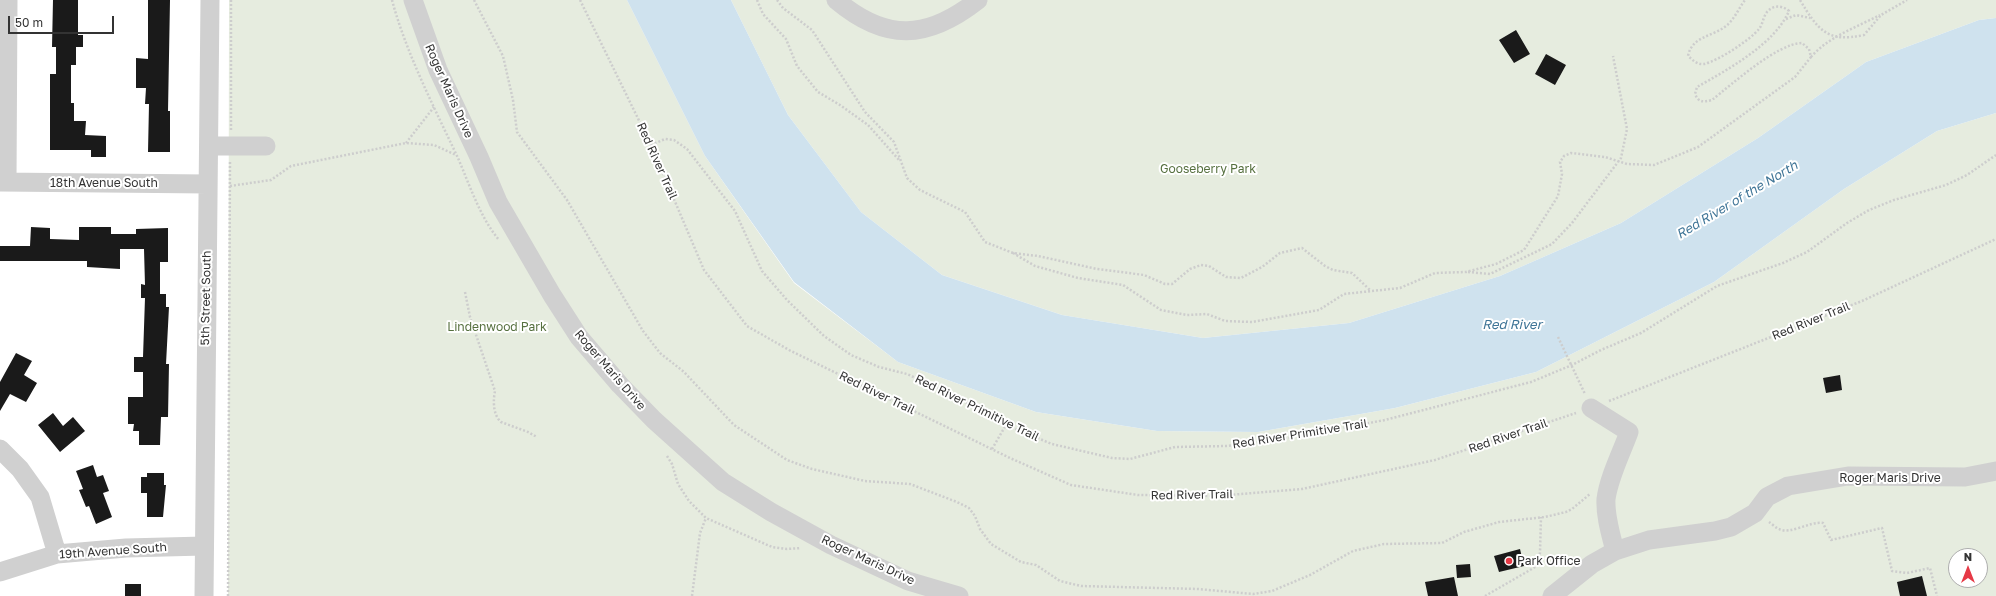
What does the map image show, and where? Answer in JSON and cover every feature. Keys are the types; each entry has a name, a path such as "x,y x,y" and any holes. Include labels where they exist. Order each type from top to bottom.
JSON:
{"street":[{"path":"4,182 8,0"},
{"name":"5th Street South","path":"204,596 210,0"},
{"name":"Roger Maris Drive","path":"413,0 438,70 480,157 498,202 552,295 579,337 620,385 654,420 723,482 771,512 831,545 908,581 959,596"},
{"path":"836,0 859,18 881,28 909,31 936,26 963,12 978,0"},
{"path":"209,146 266,146"},
{"name":"18th Avenue South","path":"4,182 208,184"},
{"path":"1591,408 1629,432 1611,481 1606,500 1615,551"},
{"path":"0,449 20,469 40,497 56,554"},
{"name":"Roger Maris Drive","path":"1552,596 1592,564 1615,551 1649,540 1715,531 1731,527 1755,513 1767,497 1788,486 1848,476 1957,478 1996,471"},
{"name":"19th Avenue South","path":"0,572 56,554 126,548 204,546"}],"path":[{"path":"228,596 231,0"},
{"path":"474,0 503,56 513,100 517,132 575,213 643,331 660,353 684,372 734,425 787,460 812,469 865,480 910,484 957,502 969,508 975,516 980,529 991,544 1021,562 1036,565 1060,581 1081,586 1198,589 1253,594 1272,591 1310,574 1353,551 1368,546 1384,544 1442,543 1464,532 1493,523 1542,517 1572,509 1588,496 1593,489"},
{"name":"Red River Trail","path":"580,0 650,145 704,270 747,326 789,350 992,449 1071,485 1138,495 1217,496 1302,488 1435,460 1591,408 1862,301 1996,239"},
{"path":"757,0 762,14 786,39 797,66 818,92 840,105 868,125 902,162"},
{"path":"777,0 783,8 812,30 866,112 894,142 907,178 920,190 964,212 985,242 1013,253 1035,266 1078,278 1123,285 1160,310 1187,315 1207,314 1225,321 1252,322 1319,310 1344,294 1370,290 1400,288 1435,273 1466,272 1490,274 1552,244 1572,223 1621,158 1627,129 1613,56"},
{"path":"1745,0 1727,26 1696,41 1690,48 1688,56 1696,63 1704,64 1747,41 1760,28 1768,12 1778,6 1789,10 1778,29 1736,66 1697,87 1695,94 1698,100 1703,102 1712,100 1761,62 1793,43 1802,43 1809,50 1811,57"},
{"path":"1800,0 1810,18 1828,35 1837,37 1854,37 1864,35 1881,15"},
{"path":"1466,272 1496,264 1524,250 1558,196 1562,174 1560,162 1564,156 1571,153 1588,154 1627,164 1654,165 1698,147 1795,77 1816,51 1837,37 1907,0"},
{"path":"1785,19 1796,15 1810,18"},
{"path":"406,143 434,107"},
{"name":"Red River Primitive Trail","path":"650,145 665,139 674,140 688,149 735,211 762,271 787,300 824,336 851,355 866,363 907,374 953,395 1006,425 1052,444 1112,458 1130,458 1175,447 1227,446 1289,438 1385,420 1531,382 1572,365 1601,350 1640,333 1717,286 1782,263 1806,252 1847,223 1869,210 1894,200 1946,185 1967,175 1996,155"},
{"path":"230,186 271,180 291,166 406,143 434,145 456,155"},
{"path":"1013,253 1038,256 1097,269 1144,275 1165,284 1172,284 1190,270 1201,265 1210,266 1226,277 1241,278 1262,267 1280,253 1302,248 1325,266 1333,270 1352,273 1370,290"},
{"path":"465,292 470,318 495,391 493,400 498,419 501,422 528,432 536,437"},
{"path":"1558,337 1591,408"},
{"path":"992,449 1006,425"},
{"path":"1755,513 1780,530 1789,530 1817,522 1823,523 1830,540 1882,528 1892,572 1907,573 1930,568 1937,596"},
{"path":"1485,596 1537,566 1540,553 1542,517"},
{"path":"692,596 700,533 706,518"}],"green space":[{"name":"Lindenwood Park","path":"229,0 627,0 705,156 794,283 898,362 1036,412 1157,431 1258,432 1395,408 1536,372 1714,282 1844,189 1937,131 1996,113 1996,596 228,596"},
{"name":"Gooseberry Park","path":"731,0 1996,0 1996,18 1979,20 1866,62 1758,138 1621,223 1500,276 1349,323 1203,338 1062,315 942,275 861,212 788,115"}],"water":[{"name":"Red River","path":"627,0 731,0 788,115 861,212 942,275 1062,315 1203,338 1349,323 1500,276 1621,223 1758,138 1866,62 1979,20 1996,18 1996,113 1937,131 1844,189 1714,282 1536,372 1395,408 1258,432 1157,431 1036,412 898,362 794,282 705,156"}],"building":[{"path":"53,0 78,0 78,35 83,35 83,47 76,47 76,65 71,65 71,103 74,103 74,121 86,121 85,135 106,136 106,157 91,157 91,150 50,150 50,74 56,74 56,47 52,47"},
{"path":"148,0 170,0 168,111 170,111 170,152 148,152 149,104 145,104 146,88 136,88 136,58 148,59"},
{"path":"1516,30 1530,54 1514,63 1499,40"},
{"path":"1546,54 1566,65 1555,85 1535,74"},
{"path":"31,227 50,228 50,239 79,240 79,227 111,227 111,234 136,234 136,229 168,228 168,262 160,262 160,294 166,294 166,307 169,307 166,364 169,364 168,417 161,417 160,445 139,445 139,431 133,431 134,424 128,424 128,397 143,397 143,372 134,372 134,357 143,357 145,298 141,298 141,284 145,285 144,249 120,249 120,269 87,267 87,261 0,261 0,246 30,246"},
{"path":"16,353 32,361 24,375 37,383 26,402 10,394 0,411 0,382"},
{"path":"1840,375 1842,390 1826,393 1823,378"},
{"path":"53,413 63,426 73,417 85,431 60,452 38,425"},
{"path":"93,465 97,477 103,475 109,491 103,493 112,517 96,524 89,506 86,507 79,490 83,489 76,471"},
{"path":"147,473 164,473 164,485 166,485 163,517 147,517 147,493 141,493 141,477 147,477"},
{"name":"Park Office","path":"1520,549 1524,566 1499,572 1494,556"},
{"path":"1470,564 1471,577 1457,578 1456,565"},
{"path":"1922,576 1927,596 1900,596 1897,582"},
{"path":"1454,577 1458,596 1428,596 1425,582"},
{"path":"125,584 141,584 141,596 125,596"}],"place":[{"name":"Park Office","path":"1509,561"}],"water label":[{"name":"Red River of the North","path":"1737,200"}]}
